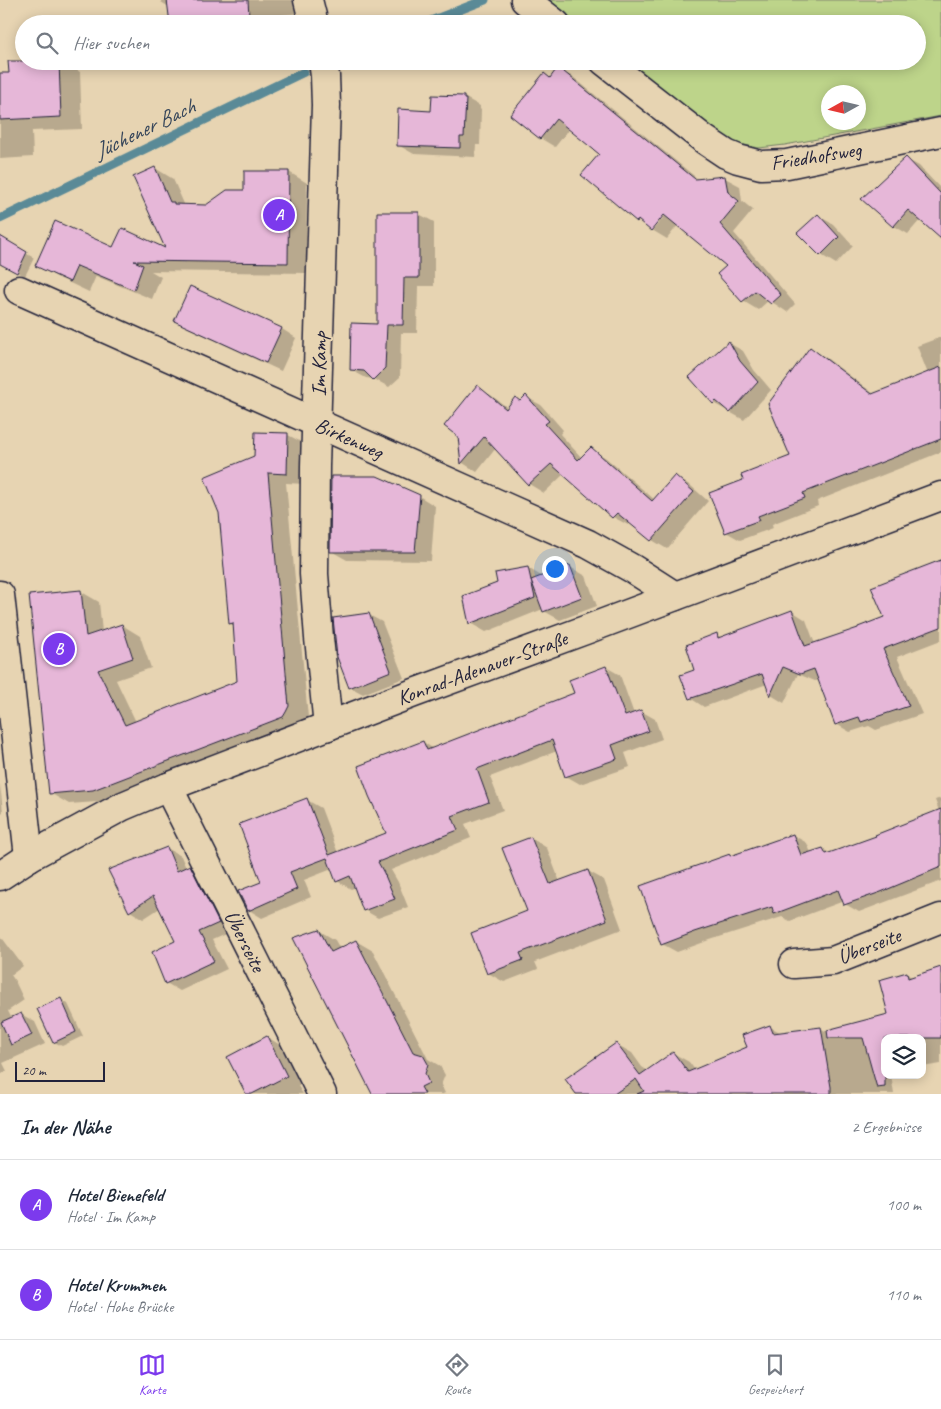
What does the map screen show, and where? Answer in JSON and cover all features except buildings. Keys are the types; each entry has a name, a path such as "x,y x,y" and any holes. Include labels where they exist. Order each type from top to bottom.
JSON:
{"street":[{"path":"308,0 312,15"},
{"path":"525,0 544,15"},
{"name":"Im Kamp","path":"324,70 326,105 315,466 314,574 328,726"},
{"name":"Friedhofsweg","path":"615,70 715,148 750,163 762,165 788,164 941,132"},
{"name":"Birkenweg","path":"19,290 588,544 675,596"},
{"name":"Konrad-Adenauer-Straße","path":"0,876 29,857 123,806 168,787 941,496"},
{"path":"0,596 29,857"},
{"name":"Überseite","path":"168,787 322,1094"},
{"name":"Überseite","path":"794,964 833,961 941,918"}],"green space":[{"path":"542,0 941,0 941,116 866,130 866,85 821,85 821,130 866,130 759,148 730,142 636,70 926,70 926,15 562,15"}],"waterway":[{"name":"Jüchener Bach","path":"446,15 485,0"},
{"name":"Jüchener Bach","path":"0,219 304,72"}],"place":[{"name":"Hotel Bienefeld","path":"279,215"},
{"name":"Hotel Krummen","path":"59,649"}]}
